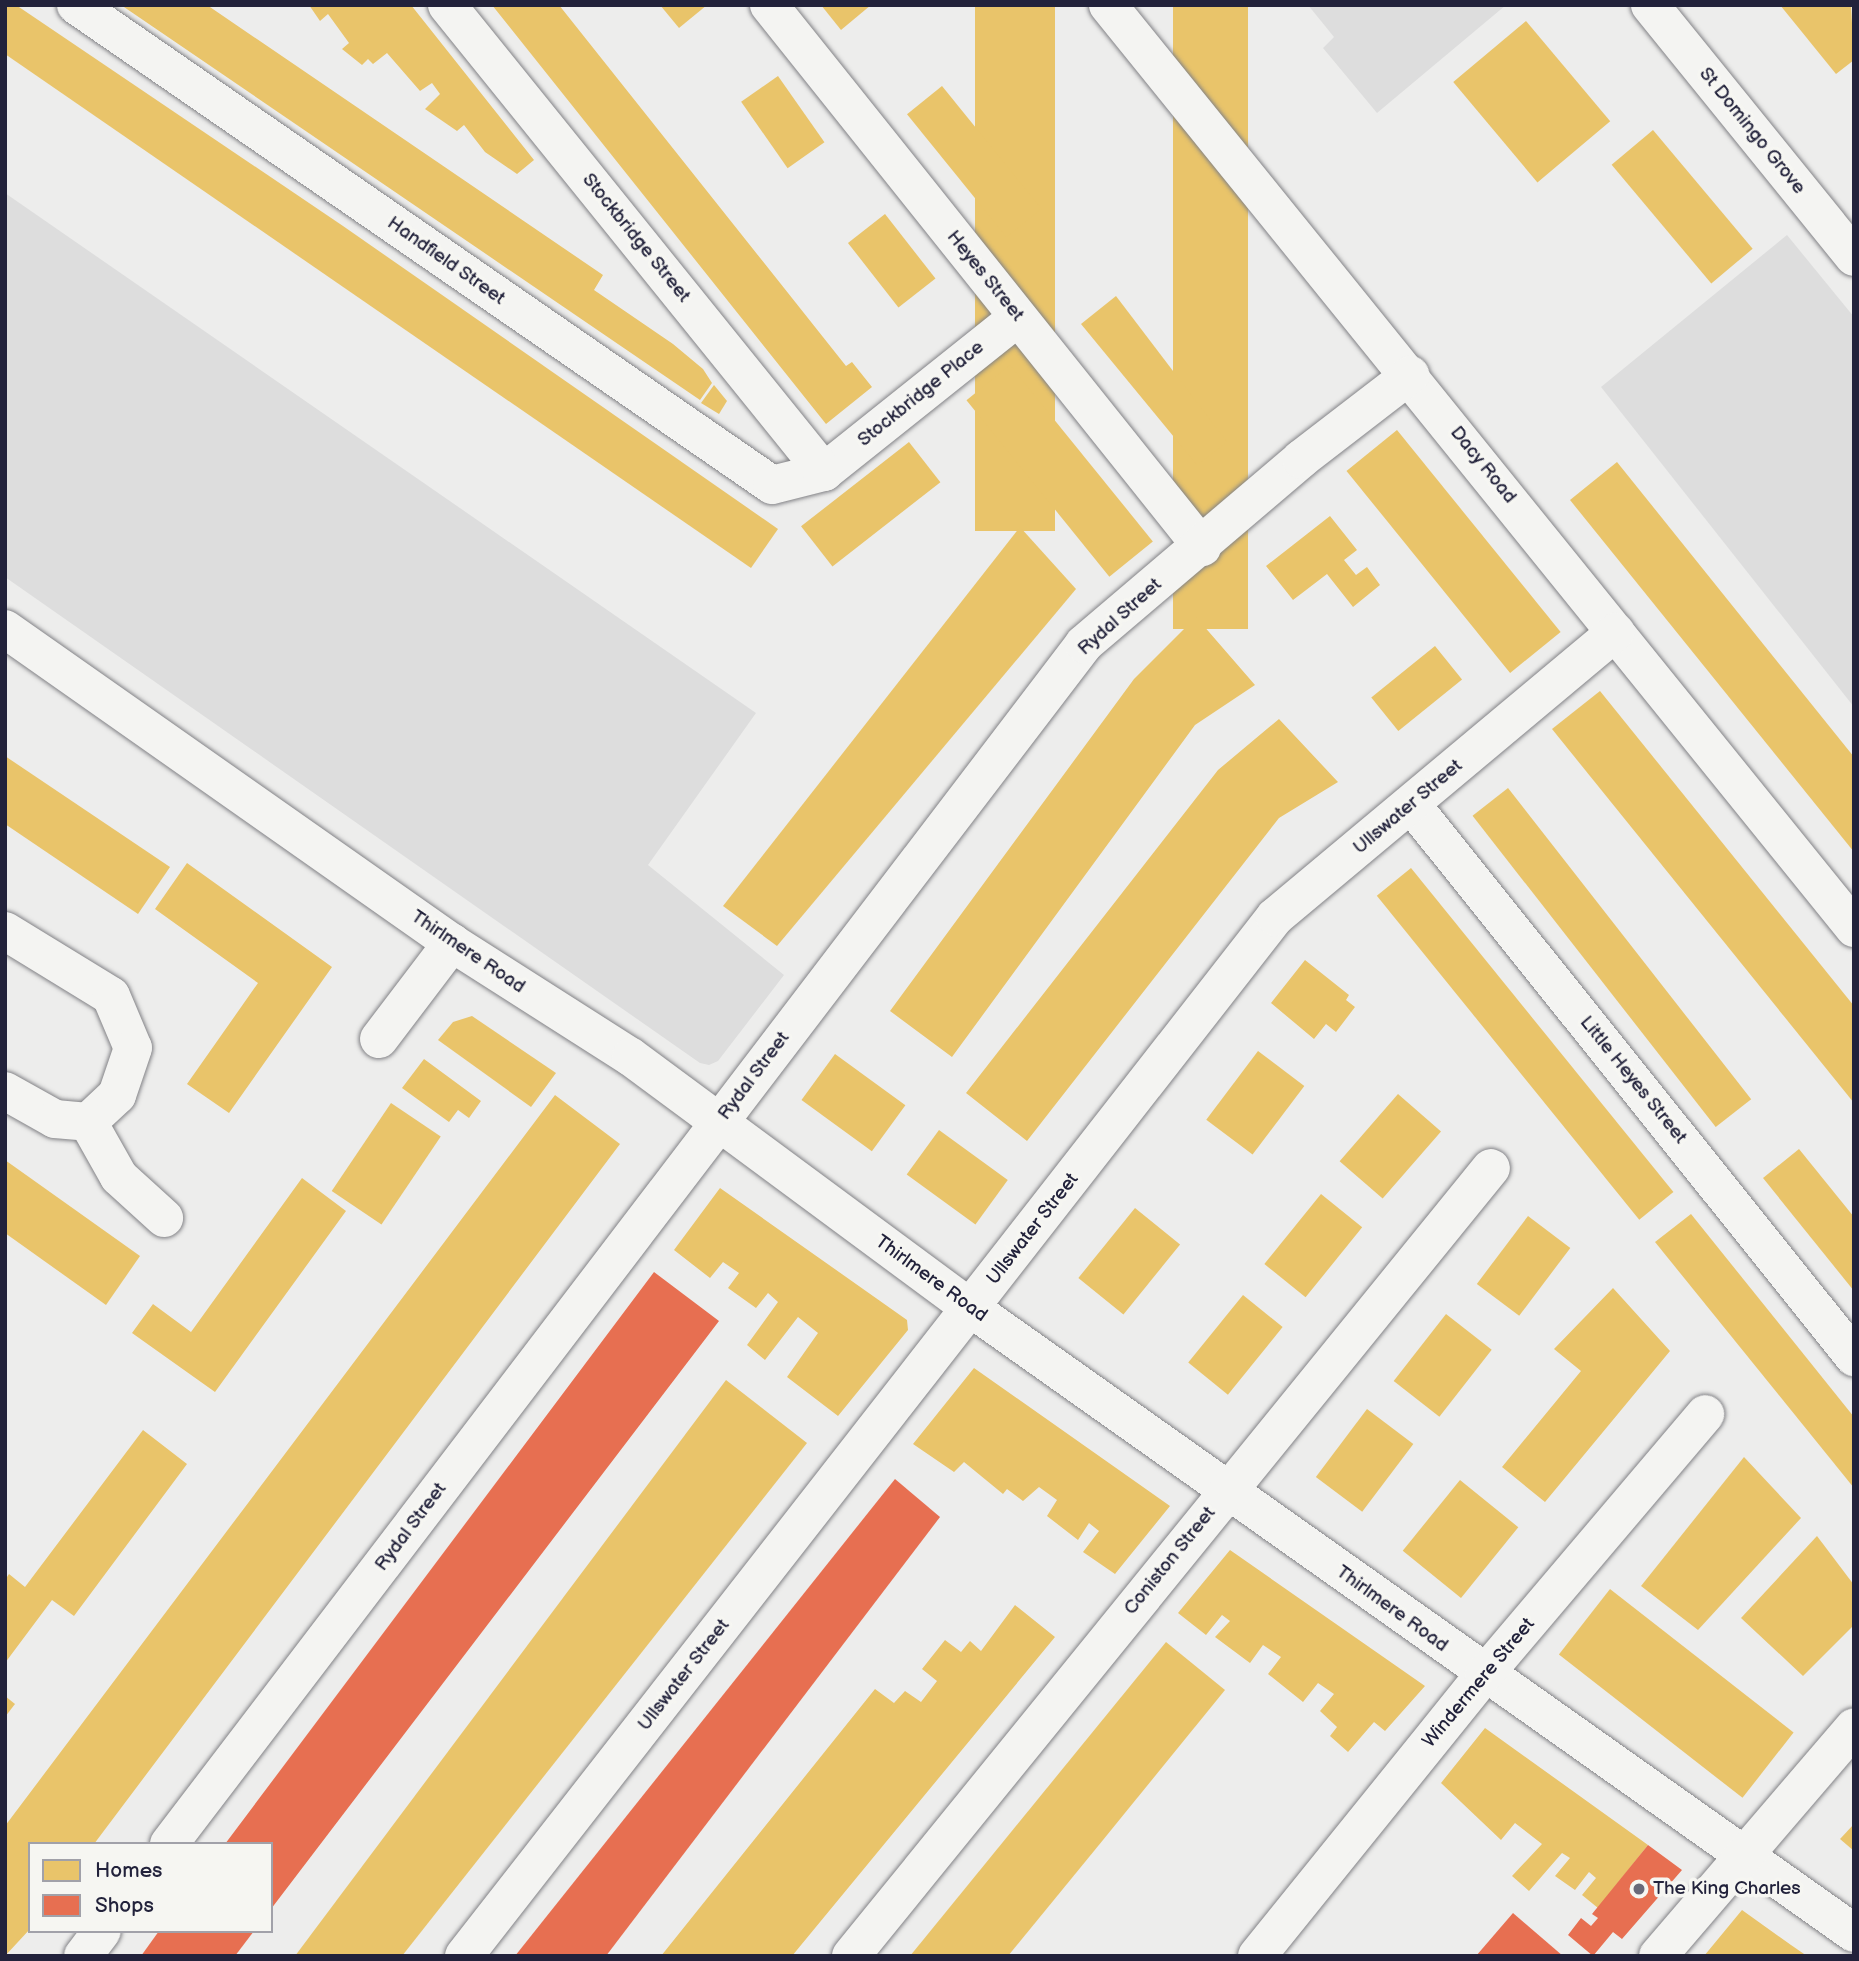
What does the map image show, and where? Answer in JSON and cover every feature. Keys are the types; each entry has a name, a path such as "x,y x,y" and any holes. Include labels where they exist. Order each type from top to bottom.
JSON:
{"street":[{"name":"Handfield Street","path":"76,5 772,485 824,471"},
{"name":"Stockbridge Street","path":"447,5 824,471"},
{"name":"Heyes Street","path":"769,5 1202,547"},
{"name":"Dacy Road","path":"1108,5 1410,375 1854,928"},
{"name":"St Domingo Grove","path":"1650,5 1854,257"},
{"name":"Stockbridge Place","path":"824,471 1018,317"},
{"name":"Rydal Street","path":"171,1842 1084,644 1202,547 1301,459 1410,375"},
{"name":"Thirlmere Road","path":"5,629 452,943 631,1057 972,1308 1227,1491 1484,1675 1854,1933"},
{"name":"Ullswater Street","path":"464,1956 1275,917 1616,632"},
{"name":"Little Heyes Street","path":"1411,804 1854,1357"},
{"path":"5,931 111,996 133,1048 117,1095 88,1122 55,1119 5,1091"},
{"path":"379,1039 452,943"},
{"path":"88,1122 119,1177 164,1218"},
{"name":"Coniston Street","path":"851,1956 1491,1168"},
{"name":"Windermere Street","path":"1257,1956 1484,1675 1705,1414"},
{"path":"1658,1956 1854,1727"},
{"path":"83,1956 100,1933"}],"shaded area":[{"path":"1308,5 1506,5 1377,113 1323,48 1334,37"},
{"path":"5,193 756,713 648,865 784,975 718,1061 709,1065 700,1063 5,577"},
{"path":"1787,235 1854,317 1854,707 1601,387"}],"building: Homes":[{"path":"5,5 16,5 343,226 778,529 751,568 5,54"},
{"path":"121,5 207,5 603,275 594,290 673,344 703,369 712,383 700,400"},
{"path":"309,5 411,5 534,160 517,174 485,152 464,125 457,131 425,109 440,94 432,83 420,91 387,53 373,64 368,59 362,65 342,49 349,43 328,14 320,21"},
{"path":"492,5 559,5 846,366 852,362 872,387 826,424"},
{"path":"660,5 707,5 679,28"},
{"path":"821,5 871,5 841,30"},
{"path":"975,5 1055,5 1055,531 975,531"},
{"path":"1173,5 1248,5 1248,629 1173,629"},
{"path":"1780,5 1851,5 1854,60 1836,74"},
{"path":"1526,21 1610,121 1537,182 1453,82"},
{"path":"778,76 824,142 788,168 741,102"},
{"path":"942,86 1041,209 1006,237 907,114"},
{"path":"1653,130 1753,249 1711,283 1612,165"},
{"path":"885,214 935,279 898,308 848,243"},
{"path":"1116,296 1227,442 1197,465 1081,324"},
{"path":"1010,365 1153,541 1109,577 966,400"},
{"path":"714,385 727,401 719,414 701,403"},
{"path":"1397,430 1561,632 1510,673 1346,471"},
{"path":"909,442 940,482 832,567 801,526"},
{"path":"1617,462 1854,757 1854,852 1570,500"},
{"path":"1330,516 1357,550 1344,560 1356,575 1367,567 1380,585 1353,607 1327,574 1293,600 1266,566"},
{"path":"1020,527 1076,589 777,946 723,906"},
{"path":"1196,617 1255,685 1195,725 952,1057 890,1011 1134,679"},
{"path":"1435,646 1462,679 1398,731 1371,698"},
{"path":"1600,691 1854,1006 1854,1103 1552,729"},
{"path":"1279,719 1338,782 1279,818 1027,1141 966,1093 1218,770"},
{"path":"5,756 170,867 138,914 5,824"},
{"path":"1508,788 1751,1099 1716,1127 1473,816"},
{"path":"187,863 332,967 229,1113 187,1084 258,983 155,909"},
{"path":"1411,868 1673,1192 1639,1220 1377,896"},
{"path":"1305,960 1349,995 1346,1000 1355,1007 1336,1032 1326,1024 1314,1039 1271,1003"},
{"path":"472,1016 556,1073 531,1107 438,1040 453,1022"},
{"path":"1258,1051 1304,1086 1253,1155 1206,1120"},
{"path":"835,1054 905,1105 872,1151 801,1100"},
{"path":"424,1059 481,1101 469,1118 458,1110 449,1122 402,1088"},
{"path":"1398,1094 1441,1131 1383,1199 1340,1161"},
{"path":"555,1095 620,1144 96,1842 28,1842 28,1931 5,1956 5,1826"},
{"path":"391,1103 441,1137 381,1224 332,1191"},
{"path":"939,1130 1008,1180 975,1224 907,1174"},
{"path":"1799,1149 1854,1217 1854,1291 1763,1178"},
{"path":"5,1160 140,1256 106,1305 5,1233"},
{"path":"302,1178 346,1211 215,1392 132,1333 153,1304 191,1332"},
{"path":"720,1188 907,1320 908,1330 838,1416 787,1377 818,1333 798,1317 765,1360 747,1345 778,1302 768,1293 756,1308 728,1288 739,1273 723,1262 710,1278 674,1250"},
{"path":"1321,1194 1362,1227 1306,1297 1264,1264"},
{"path":"1135,1208 1180,1245 1123,1314 1078,1278"},
{"path":"1691,1214 1854,1417 1854,1488 1655,1242"},
{"path":"1528,1216 1570,1248 1519,1316 1477,1284"},
{"path":"1613,1288 1670,1351 1545,1502 1502,1467 1581,1371 1554,1349"},
{"path":"1243,1295 1283,1327 1228,1395 1188,1363"},
{"path":"1446,1314 1492,1350 1439,1417 1394,1381"},
{"path":"974,1368 1170,1506 1115,1574 1083,1552 1099,1531 1089,1523 1078,1540 1047,1516 1057,1500 1039,1487 1023,1501 1007,1489 1003,1494 964,1462 954,1472 913,1444"},
{"path":"726,1380 807,1443 402,1956 295,1956"},
{"path":"1367,1409 1413,1444 1362,1512 1316,1477"},
{"path":"143,1430 187,1464 74,1616 52,1600 5,1663 5,1580 9,1574 25,1587"},
{"path":"1744,1457 1801,1518 1698,1630 1641,1586"},
{"path":"1460,1480 1518,1527 1461,1598 1403,1551"},
{"path":"1817,1536 1854,1585 1854,1625 1803,1676 1741,1618"},
{"path":"1230,1550 1425,1686 1385,1731 1374,1722 1348,1752 1330,1736 1337,1727 1320,1711 1334,1694 1318,1683 1303,1702 1268,1674 1281,1657 1263,1645 1250,1663 1215,1637 1230,1621 1222,1615 1206,1635 1178,1613"},
{"path":"1610,1589 1794,1732 1743,1798 1559,1654"},
{"path":"1015,1605 1055,1637 792,1956 661,1956 875,1689 894,1703 905,1691 921,1702 937,1681 922,1669 945,1640 961,1652 970,1641 981,1651"},
{"path":"1166,1642 1225,1690 1103,1840 1008,1956 910,1956"},
{"path":"5,1696 15,1704 5,1717"},
{"path":"1485,1728 1648,1845 1598,1908 1582,1895 1596,1878 1589,1872 1575,1890 1555,1876 1570,1858 1562,1853 1529,1891 1512,1876 1542,1844 1515,1823 1501,1840 1441,1783"},
{"path":"1854,1824 1854,1851 1840,1839"},
{"path":"1742,1910 1791,1945 1807,1956 1704,1956"}],"building: Shops":[{"path":"654,1272 719,1321 273,1906 273,1842 226,1842"},
{"path":"895,1479 940,1517 606,1956 515,1956"},
{"name":"The King Charles","path":"1648,1845 1682,1870 1622,1939 1613,1932 1593,1956 1568,1935 1581,1918 1591,1926 1598,1918 1592,1914"},
{"path":"1513,1913 1563,1956 1476,1956"},
{"path":"158,1933 252,1933 235,1956 141,1956"}],"place":[{"name":"The King Charles","path":"1639,1889"}]}
